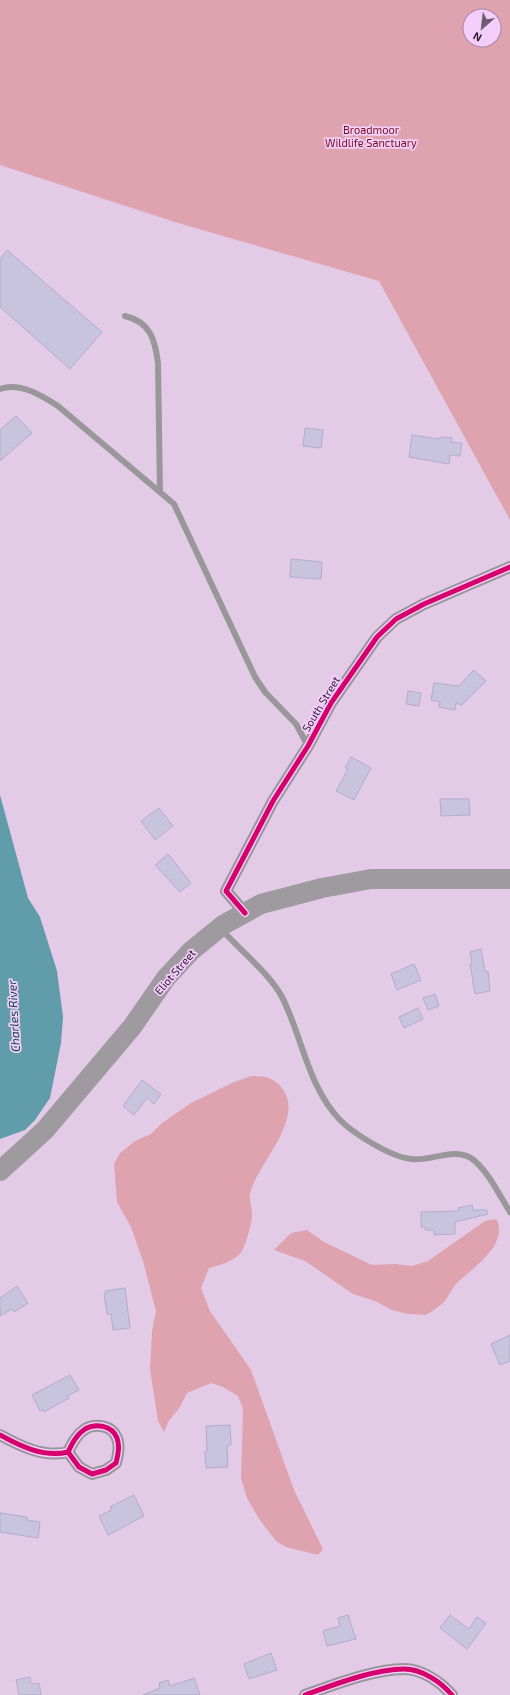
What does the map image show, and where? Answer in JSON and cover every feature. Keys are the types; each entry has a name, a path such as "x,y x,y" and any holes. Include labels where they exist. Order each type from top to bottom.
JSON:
{"main road":[{"name":"Eliot Street","path":"0,1171 45,1130 132,1028 166,978 191,951 220,928 245,913 261,904 322,888 371,879 510,878"}],"street":[{"name":"South Street","path":"245,913 226,891 274,801 308,746 331,703 360,660 377,638 396,619 424,604 510,568"},
{"path":"0,1435 21,1447 56,1455 68,1452 79,1435 94,1425 106,1427 116,1436 119,1450 116,1463 106,1470 92,1474 79,1467 68,1452"},
{"path":"305,1695 380,1673 405,1669 427,1675 452,1695"}],"lane":[{"path":"125,316 137,319 152,334 156,344 158,363 160,492"},
{"path":"0,389 16,387 42,395 58,406 174,504 254,677 265,692 296,724 308,746"},
{"path":"220,928 268,978 281,996 316,1082 328,1104 340,1120 362,1136 398,1156 412,1160 458,1154 470,1158 481,1167 510,1212"}],"green space":[{"name":"Broadmoor Wildlife Sanctuary","path":"0,0 510,0 510,520 379,281 178,223 0,165"},
{"path":"251,1076 268,1078 281,1087 287,1099 288,1112 285,1126 250,1193 252,1217 243,1249 237,1257 223,1264 209,1268 201,1288 210,1311 251,1370 294,1490 323,1549 318,1555 286,1547 276,1541 259,1519 247,1498 241,1478 243,1409 238,1396 223,1387 211,1383 187,1393 180,1407 168,1422 164,1432 158,1421 150,1369 152,1331 156,1311 143,1261 131,1227 117,1202 114,1164 120,1153 135,1141 151,1134 162,1123 191,1103 232,1083"},
{"path":"496,1219 499,1228 498,1237 494,1246 480,1262 456,1284 444,1302 426,1315 408,1314 392,1310 375,1301 353,1294 305,1261 274,1250 291,1233 307,1230 324,1242 372,1265 395,1264 412,1266 428,1261 485,1221"}],"water":[{"name":"Charles River","path":"0,795 28,898 40,917 57,971 63,1017 61,1043 50,1098 35,1120 25,1130 0,1139"}],"building":[{"path":"7,250 102,332 70,369 0,307 0,259"},
{"path":"16,416 32,433 0,461 0,430"},
{"path":"305,428 323,430 321,448 303,446"},
{"path":"412,435 439,439 440,437 452,438 451,442 462,443 460,456 450,455 449,464 409,457"},
{"path":"291,559 322,562 321,579 290,577"},
{"path":"474,670 486,681 462,705 456,703 455,710 439,707 440,702 431,700 434,683 459,686"},
{"path":"408,691 421,693 419,706 406,704"},
{"path":"351,757 371,768 354,800 336,791 348,769 345,768"},
{"path":"440,799 469,799 470,815 441,816"},
{"path":"159,808 173,826 155,840 141,821"},
{"path":"168,854 191,883 180,892 155,865"},
{"path":"481,949 485,972 488,971 490,991 475,994 470,964 472,964 470,952"},
{"path":"414,964 421,980 397,990 391,974"},
{"path":"435,994 439,1006 428,1010 423,998"},
{"path":"418,1008 423,1019 404,1028 399,1017"},
{"path":"142,1080 161,1094 154,1104 147,1098 134,1115 123,1106"},
{"path":"472,1205 473,1210 487,1210 488,1214 455,1222 455,1234 434,1235 434,1230 425,1230 425,1227 421,1227 421,1212 459,1211 458,1208"},
{"path":"17,1286 28,1303 14,1312 12,1309 0,1316 0,1298"},
{"path":"125,1288 130,1328 113,1330 111,1314 107,1314 104,1294 106,1293 105,1291"},
{"path":"510,1335 510,1361 500,1365 491,1344"},
{"path":"70,1375 79,1390 67,1396 69,1398 44,1412 43,1409 40,1411 32,1395"},
{"path":"230,1425 231,1445 227,1446 228,1467 206,1468 206,1426"},
{"path":"134,1495 144,1516 108,1535 99,1516 112,1510 110,1507"},
{"path":"0,1513 27,1517 27,1520 40,1522 38,1538 0,1532"},
{"path":"348,1615 356,1639 327,1646 323,1631 340,1626 338,1618"},
{"path":"450,1615 469,1629 477,1617 486,1623 467,1649 440,1628"},
{"path":"271,1653 277,1670 249,1679 244,1664"},
{"path":"30,1677 31,1684 39,1683 41,1695 19,1695 16,1680"},
{"path":"194,1678 200,1695 143,1695 160,1688 159,1683 168,1680 170,1686"}],"cycle path":[{"path":"245,913 226,891 273,801 308,746 331,703 377,637 396,619 424,604 510,567"},
{"path":"0,1435 32,1450 50,1453 68,1452 79,1434 85,1429 94,1426 103,1426 111,1430 115,1434 118,1441 116,1463 106,1470 92,1474 79,1467 68,1452"},
{"path":"305,1695 341,1682 367,1675 404,1669 418,1671 431,1677 452,1695"}]}
